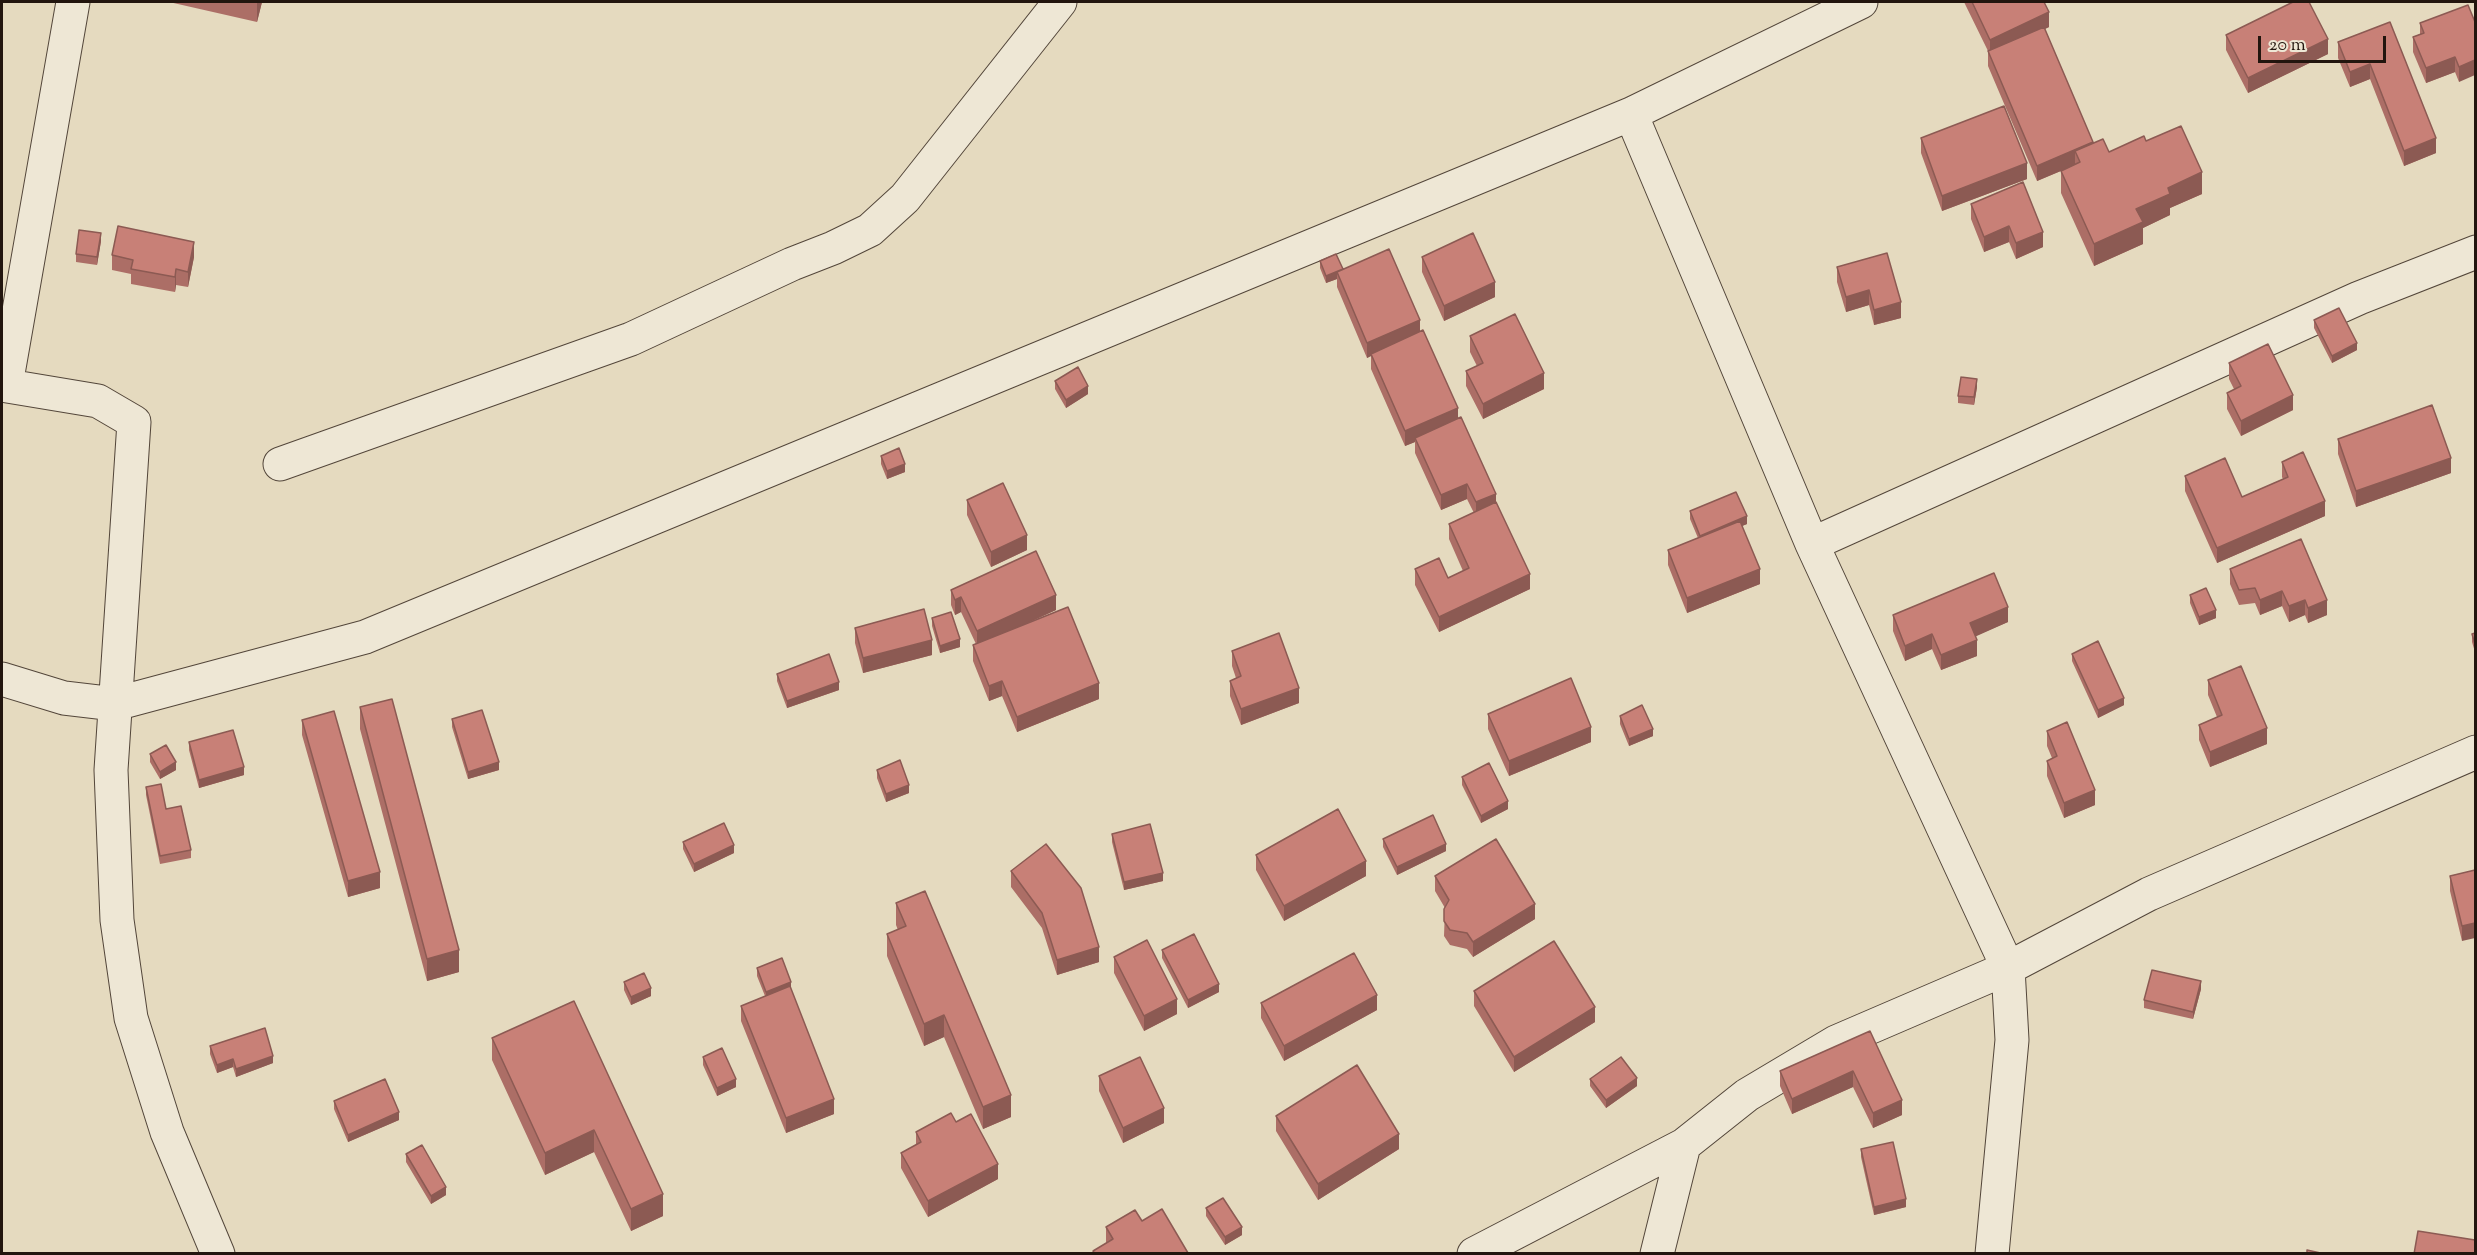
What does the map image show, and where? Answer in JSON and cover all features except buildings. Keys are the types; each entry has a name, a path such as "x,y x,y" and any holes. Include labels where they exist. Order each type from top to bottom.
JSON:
{"street":[{"path":"73,2 4,385 98,401 134,422 111,770 117,920 131,1018 167,1132 218,1254"},
{"path":"280,464 631,339 870,230 905,198 1060,2"},
{"path":"2,679 64,698 115,704 365,637 1631,114 1861,2"},
{"path":"1631,114 1812,544 2008,968 2012,1040 1992,1254"},
{"path":"1812,544 2359,298 2475,252"},
{"path":"1474,1254 1684,1144 1747,1095 1836,1042 2008,968 2149,894 2475,752"},
{"path":"1657,1254 1684,1144"}]}
